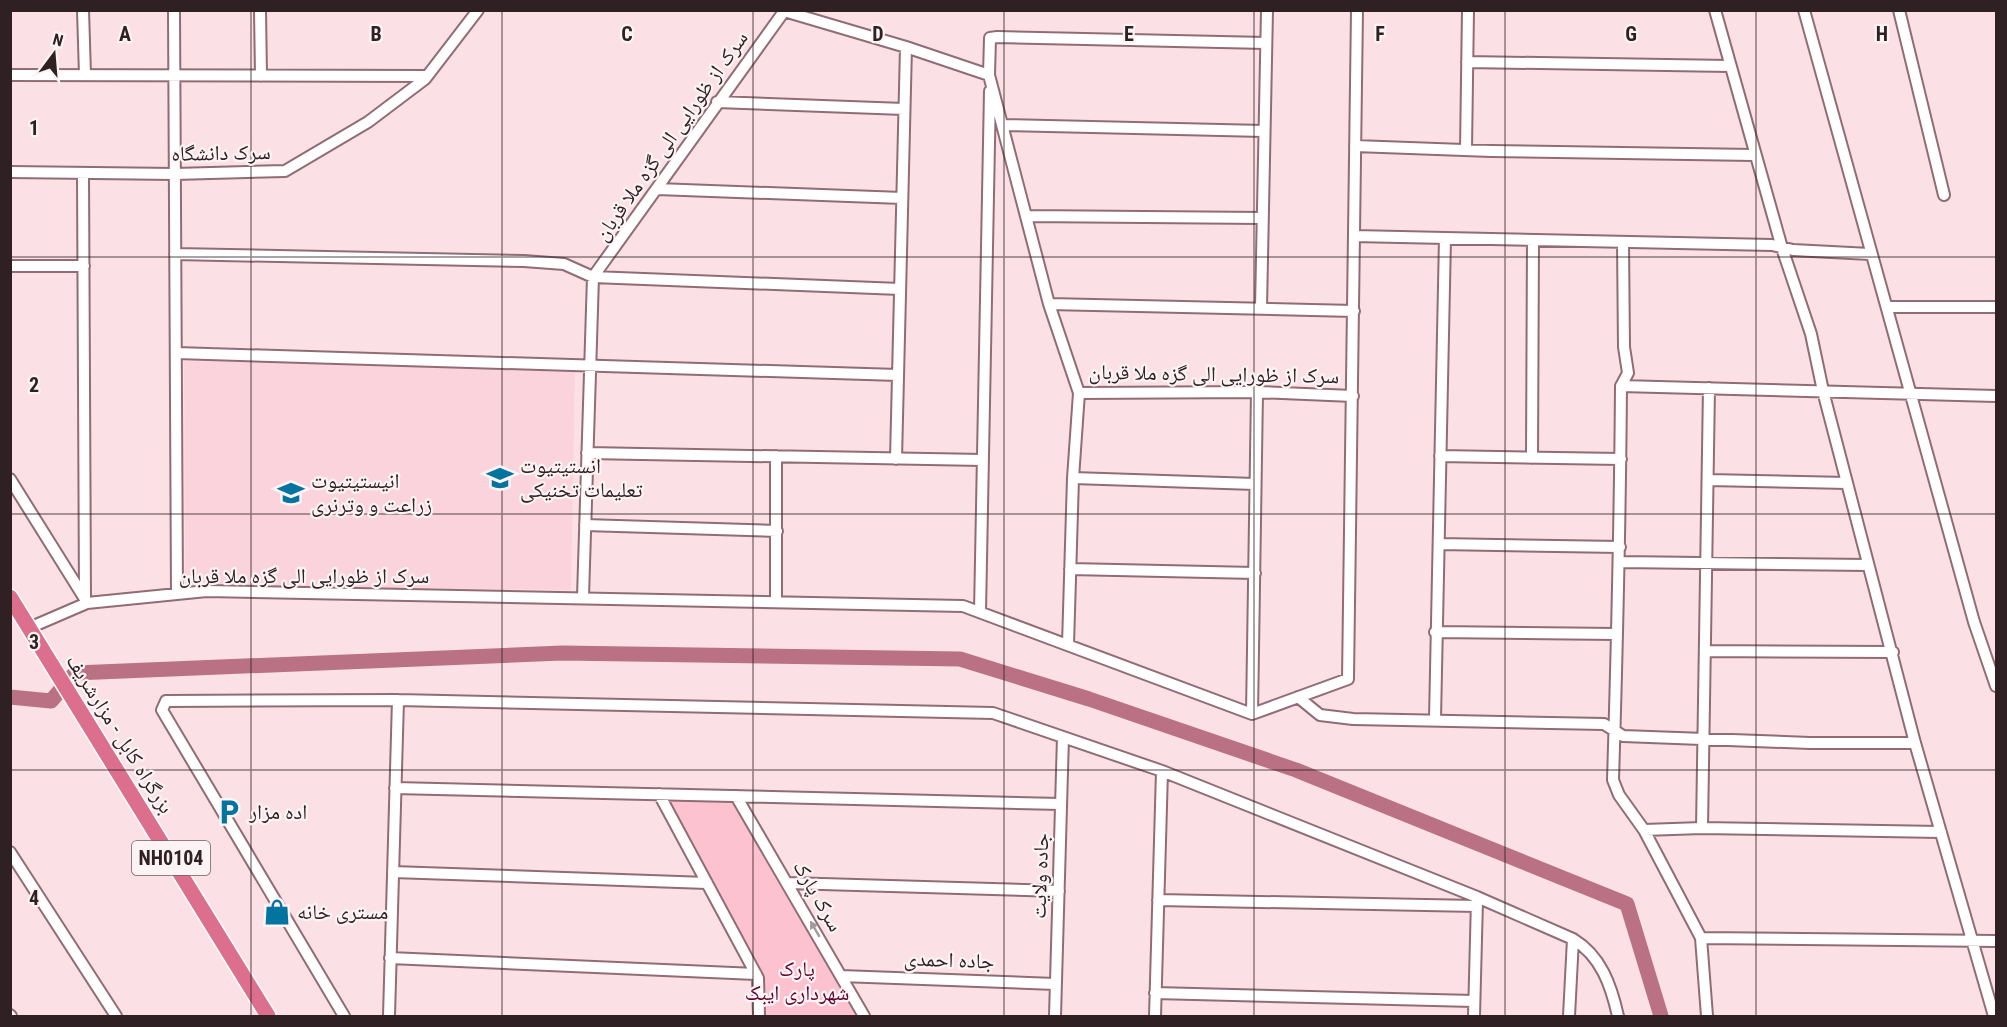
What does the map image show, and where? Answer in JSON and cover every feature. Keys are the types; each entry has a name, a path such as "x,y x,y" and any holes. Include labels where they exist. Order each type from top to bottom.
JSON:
{"highway":[{"name":"بزرگراه کابل - مزارشریف","path":"10,597 266,1016"}],"street":[{"path":"84,10 85,75"},
{"path":"174,10 177,594"},
{"path":"260,10 261,76"},
{"name":"سرک دانشگاه","path":"10,172 175,174 285,171 368,122 427,76 478,10"},
{"path":"1261,308 1267,10"},
{"name":"سرک از ظورایی الی گزه ملا قربان","path":"30,628 86,601 207,591 963,606 1252,714 1348,678 1357,10"},
{"path":"1466,149 1468,10"},
{"path":"1714,10 1782,248 1811,334 1822,391 1893,652 1915,743 1994,1017"},
{"path":"1803,10 1870,254 1887,307 1909,394 1974,622 1996,687"},
{"path":"1899,10 1944,195"},
{"name":"سرک از ظورایی الی گزه ملا قربان","path":"593,277 784,11 906,47 990,79 1049,304 1079,393 1257,392 1353,396"},
{"path":"980,612 990,38 1266,42"},
{"path":"896,459 906,47"},
{"path":"1467,62 1730,66"},
{"path":"10,75 427,76"},
{"path":"717,102 904,109"},
{"path":"1002,125 1264,131"},
{"path":"1355,146 1754,154"},
{"path":"83,173 86,601"},
{"path":"657,189 902,198"},
{"path":"1026,216 1263,218"},
{"path":"1354,236 1623,242 1870,254"},
{"path":"1435,719 1445,238"},
{"path":"1532,458 1533,240"},
{"path":"1623,242 1623,347 1628,372 1622,386 1620,562 1613,780 1619,795 1644,830 1701,938 1707,1017"},
{"path":"175,254 524,261 564,264 593,277 900,289"},
{"path":"10,266 84,266"},
{"path":"583,597 593,277"},
{"path":"1049,304 1354,310"},
{"path":"1887,307 1996,308"},
{"path":"176,352 898,375"},
{"path":"1622,386 1996,396"},
{"path":"1702,828 1709,388"},
{"path":"1252,714 1257,392"},
{"path":"1068,645 1073,478 1079,393"},
{"path":"587,453 983,460"},
{"path":"776,456 776,601"},
{"path":"1440,456 1621,459"},
{"path":"1073,478 1255,484"},
{"path":"10,479 86,601"},
{"path":"1708,480 1847,483"},
{"path":"585,525 777,531"},
{"path":"1438,544 1620,547"},
{"path":"1620,562 1868,564"},
{"path":"1070,569 1255,573"},
{"path":"1436,632 1616,634"},
{"path":"1705,651 1893,652"},
{"path":"1298,697 1320,715 1353,719 1604,724 1623,736 1915,743"},
{"path":"389,1017 398,700"},
{"path":"344,1017 162,710 162,705 166,701 398,700 993,713 1162,771 1477,902 1573,939 1594,956 1612,988 1618,1017"},
{"name":"جاده ولایت","path":"1055,1017 1063,737"},
{"path":"1155,1017 1162,771"},
{"path":"395,788 1061,804"},
{"path":"659,794 756,974 759,1017"},
{"name":"سرک پارک","path":"736,796 864,1017"},
{"path":"1644,830 1702,828 1941,832"},
{"path":"10,852 116,1017"},
{"path":"393,872 707,884"},
{"path":"788,883 1059,891"},
{"path":"1158,900 1477,902"},
{"path":"1474,1017 1477,902"},
{"path":"1701,938 1996,941"},
{"path":"1569,1017 1573,939"},
{"path":"390,958 756,974"},
{"name":"جاده احمدی","path":"841,976 1055,984"},
{"path":"1155,993 1474,1001"}],"shaded area":[{"path":"184,361 575,367 571,590 185,585"}],"green space":[{"name":"پارک شهرداری ایبک","path":"732,798 856,1016 765,1016 763,979 666,799"}],"waterway":[{"path":"10,697 51,701 75,673 562,653 960,659 1089,699 1296,770 1627,904 1661,1016"}],"place":[{"name":"انستیتیوت تعلیمات تخنیکی","path":"500,478"},
{"name":"انیستیتیوت زراعت و وترنری","path":"291,493"},
{"name":"اده مزار","path":"229,812"},
{"name":"مستری خانه","path":"277,912"}]}
